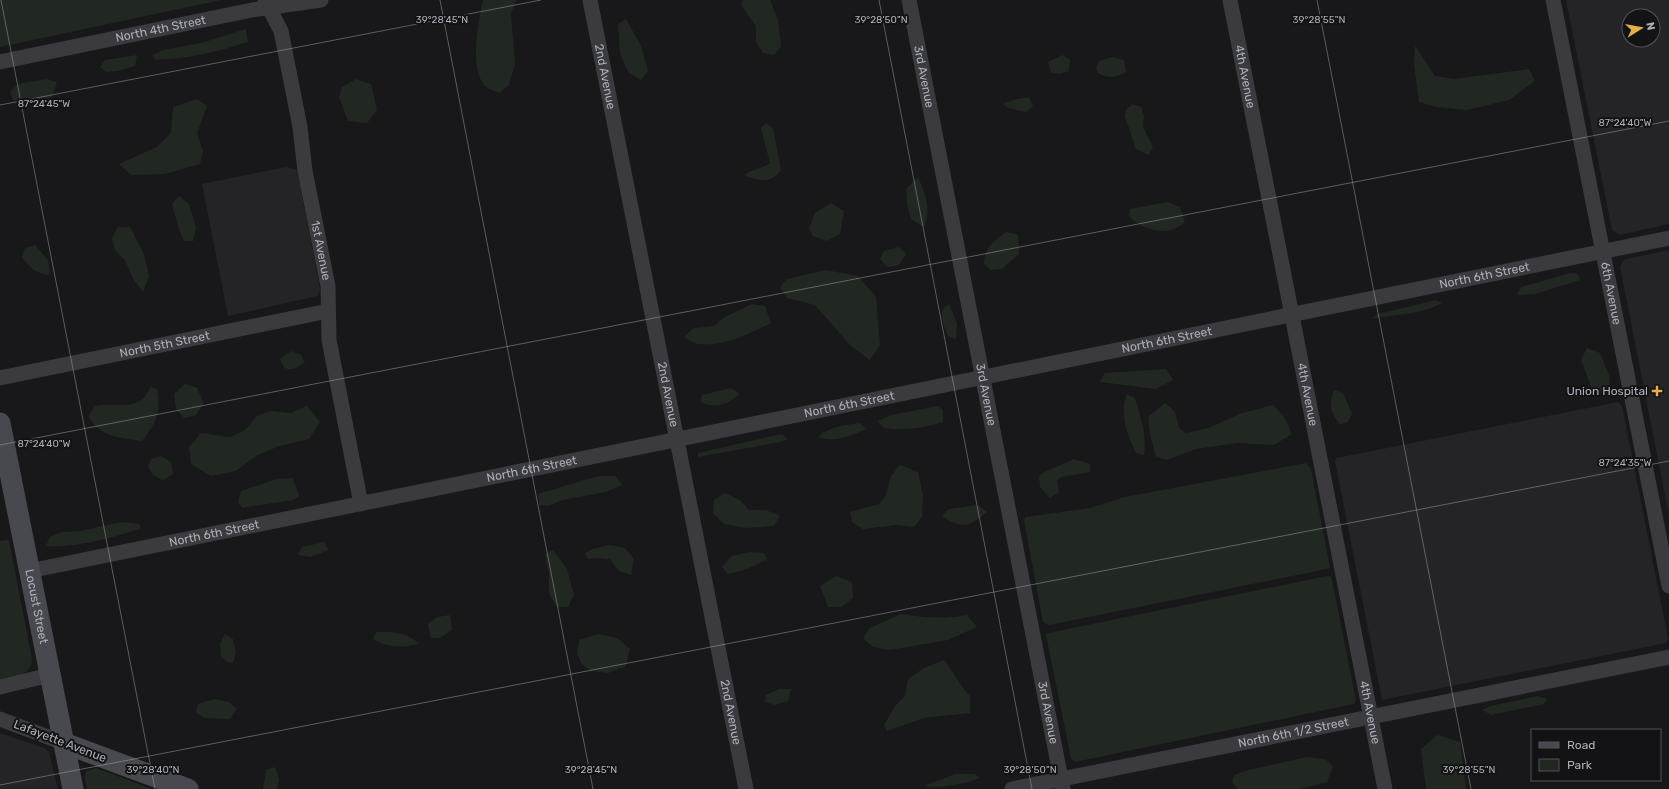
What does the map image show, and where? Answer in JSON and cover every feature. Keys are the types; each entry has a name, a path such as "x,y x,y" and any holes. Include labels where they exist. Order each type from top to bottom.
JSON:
{"street":[{"name":"North 4th Street","path":"0,62 252,10 268,4 321,0"},
{"name":"2nd Avenue","path":"590,0 746,789"},
{"name":"3rd Avenue","path":"909,0 1062,784"},
{"name":"4th Avenue","path":"1230,0 1385,789"},
{"name":"6th Avenue","path":"1553,0 1669,586"},
{"name":"1st Avenue","path":"268,4 281,31 300,127 305,171 328,286 329,340 361,504"},
{"name":"North 6th Street","path":"29,571 1669,238"},
{"name":"North 5th Street","path":"0,378 328,311"},
{"name":"Locust Street","path":"0,423 73,789"},
{"name":"North 6th 1/2 Street","path":"1012,789 1062,784 1371,717 1669,657"},
{"path":"0,687 50,675"},
{"name":"Lafayette Avenue","path":"0,719 188,789"}],"shaded area":[{"path":"1566,0 1669,0 1669,224 1620,235 1612,230"},
{"path":"286,167 297,170 320,288 319,293 317,296 228,316 202,184"},
{"name":"Union Hospital","path":"1669,250 1669,515 1620,267 1626,259"},
{"path":"1618,402 1622,406 1668,638 1666,643 1382,700 1335,461 1337,458"},
{"path":"0,733 44,748 49,752 58,789 0,789"}],"green space":[{"path":"0,0 221,0 0,47"},
{"path":"483,0 516,0 511,14 515,64 509,85 499,93 483,84 477,65 476,43"},
{"path":"743,0 770,0 778,20 781,47 774,55 763,53 756,42 756,26 741,5"},
{"path":"626,19 641,46 648,71 641,80 628,72 620,53 618,24"},
{"path":"246,29 248,42 225,49 190,57 155,60 153,55 163,50 201,43"},
{"path":"1415,46 1435,76 1454,79 1529,69 1535,81 1509,100 1467,110 1437,107 1419,102 1414,64"},
{"path":"137,55 135,66 118,71 106,72 100,67 105,60"},
{"path":"1063,55 1070,60 1069,71 1060,74 1051,73 1048,62"},
{"path":"1112,57 1124,60 1126,72 1119,76 1112,77 1098,73 1096,67 1100,61"},
{"path":"46,79 57,82 52,97 30,102 13,100 10,92 18,84"},
{"path":"356,79 371,84 377,110 367,123 348,121 339,97 342,87"},
{"path":"1029,97 1033,106 1026,112 1006,107 1003,104 1016,99"},
{"path":"197,99 207,106 197,133 203,151 200,164 165,174 131,175 119,164 157,147 171,133 173,107"},
{"path":"1132,104 1141,107 1144,116 1143,127 1153,147 1149,155 1136,149 1125,116 1126,110"},
{"path":"766,123 773,128 781,170 777,175 768,180 759,180 744,175 770,163 761,128"},
{"path":"918,177 927,202 927,214 924,227 911,219 907,203 906,189"},
{"path":"179,196 189,204 196,228 193,241 184,241 179,230 172,204"},
{"path":"1168,202 1180,207 1185,222 1173,229 1165,231 1154,230 1143,226 1129,217 1130,209"},
{"path":"831,203 844,211 840,234 827,241 813,236 809,229 815,213"},
{"path":"118,227 130,227 144,254 149,276 143,292 133,279 125,260 115,250 112,238"},
{"path":"1006,232 1018,235 1019,254 1002,269 991,270 984,264 984,258 990,245"},
{"path":"35,245 48,260 50,275 34,270 22,257 25,248"},
{"path":"899,247 906,254 899,265 887,267 880,259 884,251"},
{"path":"826,270 858,276 876,297 880,345 870,360 851,346 815,305 787,298 780,287 787,279"},
{"path":"1570,273 1578,274 1580,280 1535,294 1517,295 1521,287"},
{"path":"1436,300 1442,303 1425,310 1371,319 1378,314"},
{"path":"752,304 765,306 771,323 736,339 717,344 696,344 684,337 694,328 714,326 725,317"},
{"path":"949,304 957,324 956,339 949,337 942,319 943,310"},
{"path":"1587,348 1600,353 1609,375 1610,389 1599,396 1593,392 1581,360"},
{"path":"291,351 301,355 305,362 293,369 287,369 284,368 280,359"},
{"path":"1166,369 1173,380 1156,389 1100,382 1105,373"},
{"path":"185,384 197,388 204,403 196,415 184,418 176,409 174,394"},
{"path":"150,387 157,389 158,411 154,423 142,441 111,435 98,428 88,416 95,406 127,405 141,400 146,395"},
{"path":"731,388 740,394 731,401 721,405 711,405 700,402 702,395"},
{"path":"1334,390 1343,393 1352,414 1347,423 1340,424 1332,411 1331,400"},
{"path":"1127,394 1135,398 1143,426 1145,440 1144,455 1136,453 1125,424 1124,409"},
{"path":"1165,403 1175,412 1179,428 1186,433 1208,428 1242,413 1273,405 1285,418 1292,434 1274,445 1237,443 1196,449 1167,460 1156,457 1150,434 1148,417"},
{"path":"307,406 320,422 309,439 279,446 256,456 236,471 211,476 191,464 189,447 201,433 230,437 245,430 257,416 270,411 291,413"},
{"path":"938,406 943,410 943,422 936,424 914,428 892,429 884,428 878,421 891,415"},
{"path":"860,423 866,429 843,438 825,439 818,437 833,428"},
{"path":"782,434 788,439 780,442 698,457 698,453"},
{"path":"161,456 171,462 173,474 163,480 153,475 148,467 151,459"},
{"path":"1073,459 1090,464 1090,472 1061,477 1057,481 1059,492 1050,498 1040,487 1039,476"},
{"path":"1306,463 1311,469 1330,567 1327,569 1049,625 1043,622 1024,520 1026,517 1090,508 1125,497"},
{"path":"900,465 918,472 923,495 922,517 914,527 897,525 863,529 852,522 850,512 879,504 886,495 891,476"},
{"path":"598,476 615,476 622,485 606,492 562,500 549,506 539,505 538,494"},
{"path":"293,478 299,496 293,500 242,508 238,502 241,491 277,479"},
{"path":"725,493 740,500 749,510 766,510 780,516 774,526 746,528 724,524 713,513 714,500"},
{"path":"978,505 987,512 971,524 961,525 942,516 949,509"},
{"path":"122,522 139,524 141,528 94,542 46,546 50,537 62,532 80,531"},
{"path":"9,540 32,659 31,665 26,672 16,676 0,679 0,541"},
{"path":"324,542 329,550 310,557 298,555 302,547"},
{"path":"609,545 625,548 634,559 631,575 619,571 610,559 588,559 585,553 593,549"},
{"path":"553,550 567,569 574,595 568,607 558,607 550,595 549,574 545,554"},
{"path":"749,552 764,553 767,559 739,572 728,574 722,567 732,556"},
{"path":"836,576 852,582 853,598 841,607 828,607 820,586"},
{"path":"1327,576 1331,577 1332,580 1356,700 1354,704 1075,762 1071,758 1046,635 1048,633"},
{"path":"901,614 934,618 967,615 977,627 948,640 890,650 873,647 863,638 870,628"},
{"path":"450,615 452,630 440,638 431,638 428,624 437,617"},
{"path":"376,632 394,632 404,634 419,644 401,647 390,646 373,639"},
{"path":"225,634 233,639 236,653 233,663 227,662 221,656 220,644"},
{"path":"598,634 617,638 630,649 626,666 608,673 591,671 582,664 577,654 579,640"},
{"path":"944,660 970,696 970,713 924,718 887,731 884,725 895,706 905,696 908,679 924,668"},
{"path":"779,689 791,689 788,701 775,705 765,702 766,695"},
{"path":"1538,696 1547,699 1544,704 1491,715 1482,710 1490,706"},
{"path":"214,699 229,702 237,709 230,719 205,718 196,713 198,704"},
{"path":"1437,735 1460,742 1466,789 1426,789 1421,749"},
{"path":"1306,757 1325,759 1333,766 1327,782 1299,789 1238,789 1232,782 1234,775 1245,771"},
{"path":"275,767 279,779 277,789 263,789 266,770"},
{"path":"96,768 152,789 87,789 85,779 86,771"},
{"path":"955,774 975,774 980,778 952,785 937,787 924,786"}],"place":[{"name":"Union Hospital","path":"1657,391"}]}
